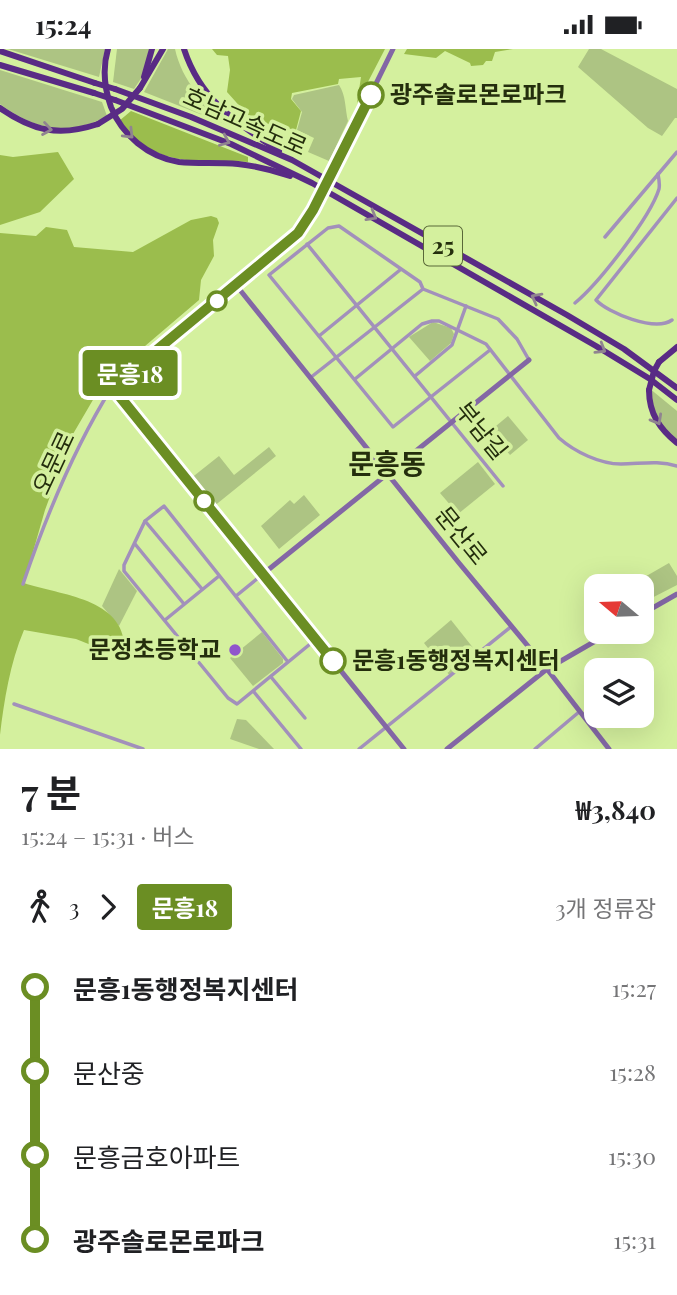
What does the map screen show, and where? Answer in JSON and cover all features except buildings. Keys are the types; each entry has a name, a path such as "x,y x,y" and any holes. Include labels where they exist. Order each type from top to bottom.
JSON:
{"highway":[{"path":"108,49 104,69 106,91 114,116 132,139 146,149 178,162 260,167 312,183"},
{"path":"140,88 152,49"},
{"path":"0,109 26,125 44,130 82,130 98,124 122,109 140,88 163,49"},
{"path":"184,49 197,80 208,96 241,125 292,160"},
{"name":"호남고속도로","path":"0,51 191,117 292,160 567,315 633,355 677,388"},
{"name":"호남고속도로","path":"0,65 115,100 231,144 312,183 596,346 650,379 677,400"},
{"path":"677,347 659,362 649,390 654,417 677,443"}],"street":[{"name":"오문로","path":"23,584 41,532 69,469 112,387 298,233 313,210 393,49"},
{"path":"605,237 677,152"},
{"path":"575,303 599,279 642,221 660,187 658,174"},
{"path":"672,320 662,325 632,319 619,315 596,300 677,198"},
{"path":"236,596 529,360 517,339 498,319 423,289 420,282 339,226 328,228 269,275 393,427 432,397"},
{"name":"부남길","path":"307,244 503,486"},
{"path":"319,335 400,270"},
{"name":"문산로","path":"236,285 609,749"},
{"path":"310,378 423,289"},
{"path":"415,376 452,345 466,306"},
{"path":"355,379 427,322 439,321 479,339 511,375 559,438 578,450 613,463 658,462 677,466"},
{"name":"부남길","path":"432,397 490,350"},
{"path":"112,387 404,749"},
{"path":"288,662 164,506 145,521 124,571 228,698 237,704 315,640"},
{"path":"145,521 202,589"},
{"path":"135,544 184,604"},
{"path":"165,620 219,576"},
{"path":"654,607 677,594"},
{"path":"359,749 512,626"},
{"path":"447,749 547,669 590,644"},
{"path":"271,677 305,719"},
{"path":"254,692 301,749"},
{"path":"14,704 143,749"},
{"path":"535,749 579,712"}],"green space":[{"path":"8,49 105,49 99,77"},
{"path":"117,49 149,49 144,74 134,89 113,82"},
{"path":"168,49 175,49 178,61 195,91 228,125 144,92"},
{"path":"212,49 385,49 357,103 361,77 339,79 338,84 292,93 291,99 301,111 296,130 253,121 227,92 230,70 228,56 217,55"},
{"path":"407,49 513,49 495,52 492,61 471,66 445,51 436,58 404,54"},
{"path":"589,49 601,49 677,89 677,118 662,136 648,128 578,67"},
{"path":"0,70 102,102 107,116 79,127 65,128 52,128 26,120 0,104"},
{"path":"339,85 348,121 329,161 308,152 314,138 297,130 302,112 292,99 294,95"},
{"path":"131,111 248,157 248,162 193,161 161,154 132,136 119,121"},
{"path":"58,152 74,179 40,212 0,225 0,155 13,157"},
{"path":"211,216 217,218 219,223 213,240 214,256 201,280 199,300 104,381 73,434 45,510 24,583 74,596 105,611 116,622 123,636 124,655 121,657 76,639 24,630 8,682 0,735 0,233 36,236 46,227 67,230 74,247 133,252 191,220"},
{"path":"433,322 451,328 454,334 451,343 430,361 409,337"},
{"path":"649,388 677,411 677,443 654,417"},
{"path":"508,416 528,440 510,455 490,431"},
{"path":"269,447 276,456 213,507 190,479 219,456 234,475"},
{"path":"478,462 495,484 458,514 440,493"},
{"path":"304,495 320,515 279,549 261,526 290,500 294,504"},
{"path":"669,563 677,576 677,585 654,597 654,574 650,574"},
{"path":"119,569 137,591 119,626 102,606"},
{"path":"451,620 478,654 450,676 424,643"},
{"path":"262,632 283,659 283,663 253,686 230,658"},
{"path":"237,719 246,720 274,749 259,749 230,739"}],"bus line":[{"name":"문흥18","path":"333,661 112,387 298,233 313,210 371,95"}],"place":[{"name":"광주솔로몬로파크","path":"371,95"},
{"name":"문정초등학교","path":"235,650"},
{"name":"문흥1동행정복지센터","path":"333,661"}],"district":[{"name":"문흥동","path":"387,464"}]}
